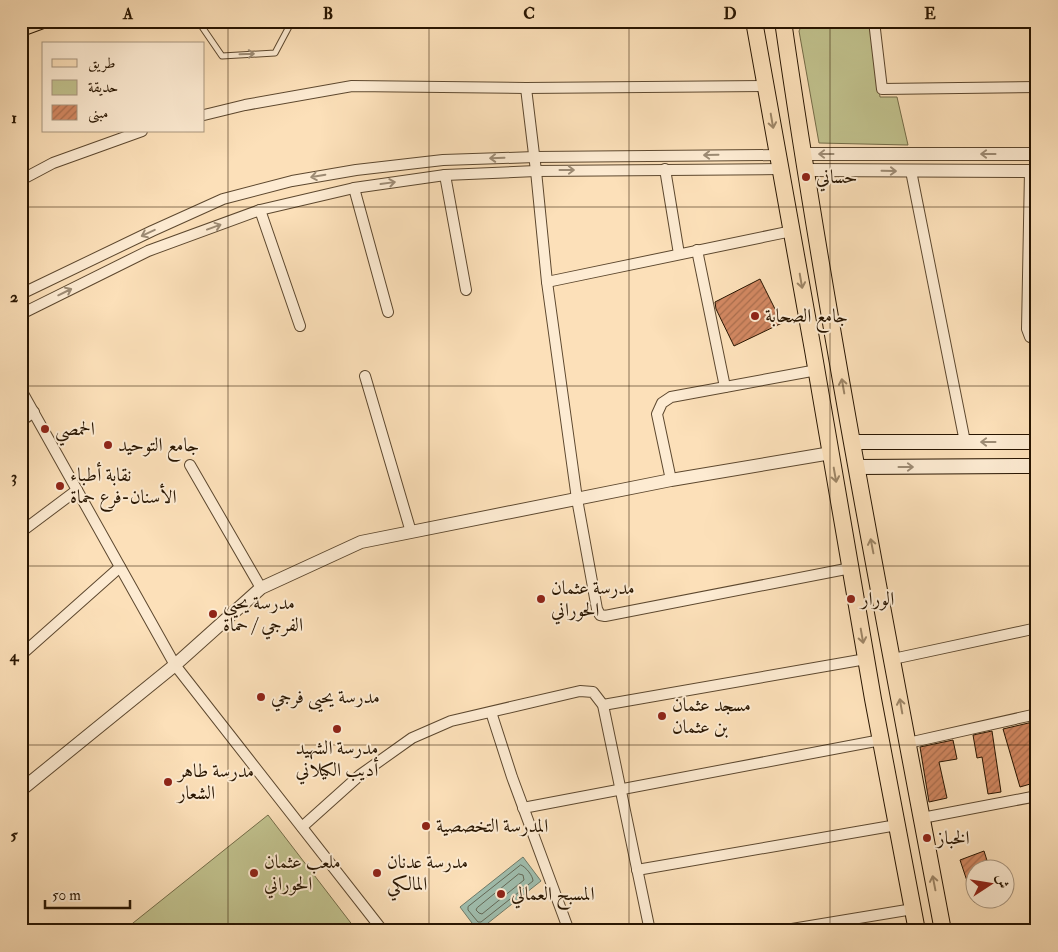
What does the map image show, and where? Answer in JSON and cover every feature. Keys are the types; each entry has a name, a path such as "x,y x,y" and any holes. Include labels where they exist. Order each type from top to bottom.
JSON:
{"main road":[{"path":"21,28 40,21"},
{"path":"754,21 817,370 880,740 917,931"},
{"path":"783,21 802,154 915,782 944,931"},
{"path":"809,327 832,321"},
{"path":"853,442 1037,442"},
{"path":"858,467 1037,466"},
{"path":"840,506 864,500"},
{"path":"890,790 915,782"}],"street":[{"path":"874,21 882,89 1037,87"},
{"path":"205,115 245,105 352,86 526,88 765,86"},
{"path":"526,88 546,282 577,498 596,609 600,615 614,614 850,568"},
{"path":"21,180 52,163 139,132"},
{"path":"802,154 1037,154"},
{"path":"21,294 223,199 292,181 356,170 443,160 534,157 779,162"},
{"path":"21,314 148,251 260,210 354,188 445,175 536,171 665,170 779,162"},
{"path":"665,170 679,254"},
{"path":"805,170 911,172 1033,171 1027,329 1030,337 1037,340"},
{"path":"911,172 965,442"},
{"path":"445,175 466,290"},
{"path":"354,188 388,312"},
{"path":"260,210 300,326"},
{"path":"546,282 792,231"},
{"path":"697,250 725,387"},
{"path":"671,480 657,414 662,404 671,397 817,370"},
{"path":"365,376 411,532"},
{"path":"21,390 175,665 383,931"},
{"path":"21,421 34,412"},
{"path":"21,790 175,665 261,588 361,542 671,480 831,453"},
{"path":"190,465 261,588"},
{"path":"21,532 77,490"},
{"path":"21,655 120,567"},
{"path":"893,658 1037,628"},
{"path":"603,705 866,659"},
{"path":"302,827 360,775 412,738 451,721 580,690 593,692 603,705 650,931"},
{"path":"491,712 523,808 569,931"},
{"path":"908,743 1037,714"},
{"path":"523,808 880,740"},
{"path":"922,818 1037,796"},
{"path":"637,870 897,826"},
{"path":"780,931 913,910"}],"lane":[{"path":"198,21 222,56 275,53 292,21"}],"green space":[{"path":"871,26 880,97 897,97 908,145 819,143 799,31 801,27"},
{"name":"ملعب عثمان الحوراني","path":"268,815 357,931 123,931"}],"water":[{"name":"المسبح العمالي","path":"523,857 541,881 478,931 460,907"}],"building":[{"path":"760,279 782,323 734,346 716,309 715,302"},
{"path":"1037,721 1037,782 1020,787 1003,729"},
{"path":"992,731 1001,792 988,794 982,757 977,758 973,735"},
{"path":"953,740 957,759 939,762 947,798 929,802 920,747"},
{"path":"984,851 987,860 966,860 966,878 960,860"}],"place":[{"name":"حساني","path":"806,177"},
{"name":"جامع الصحابة","path":"755,316"},
{"name":"الحمصي","path":"45,429"},
{"name":"جامع التوحيد","path":"108,445"},
{"name":"نقابة أطباء الأسنان-فرع حماة","path":"60,486"},
{"name":"مدرسة عثمان الحوراني","path":"541,599"},
{"name":"الورار","path":"851,599"},
{"name":"مدرسة يحيى الفرجي / حماة","path":"213,614"},
{"name":"مدرسة يحيى فرجي","path":"261,697"},
{"name":"مسجد عثمان بن عثمان","path":"662,716"},
{"name":"مدرسة الشهيد أديب الكيلاني","path":"337,729"},
{"name":"مدرسة طاهر الشعار","path":"168,782"},
{"name":"المدرسة التخصصية","path":"426,826"},
{"name":"الخباز","path":"927,838"},
{"name":"ملعب عثمان الحوراني","path":"254,873"},
{"name":"مدرسة عدنان المالكي","path":"377,873"},
{"name":"المسبح العمالي","path":"501,894"}]}
